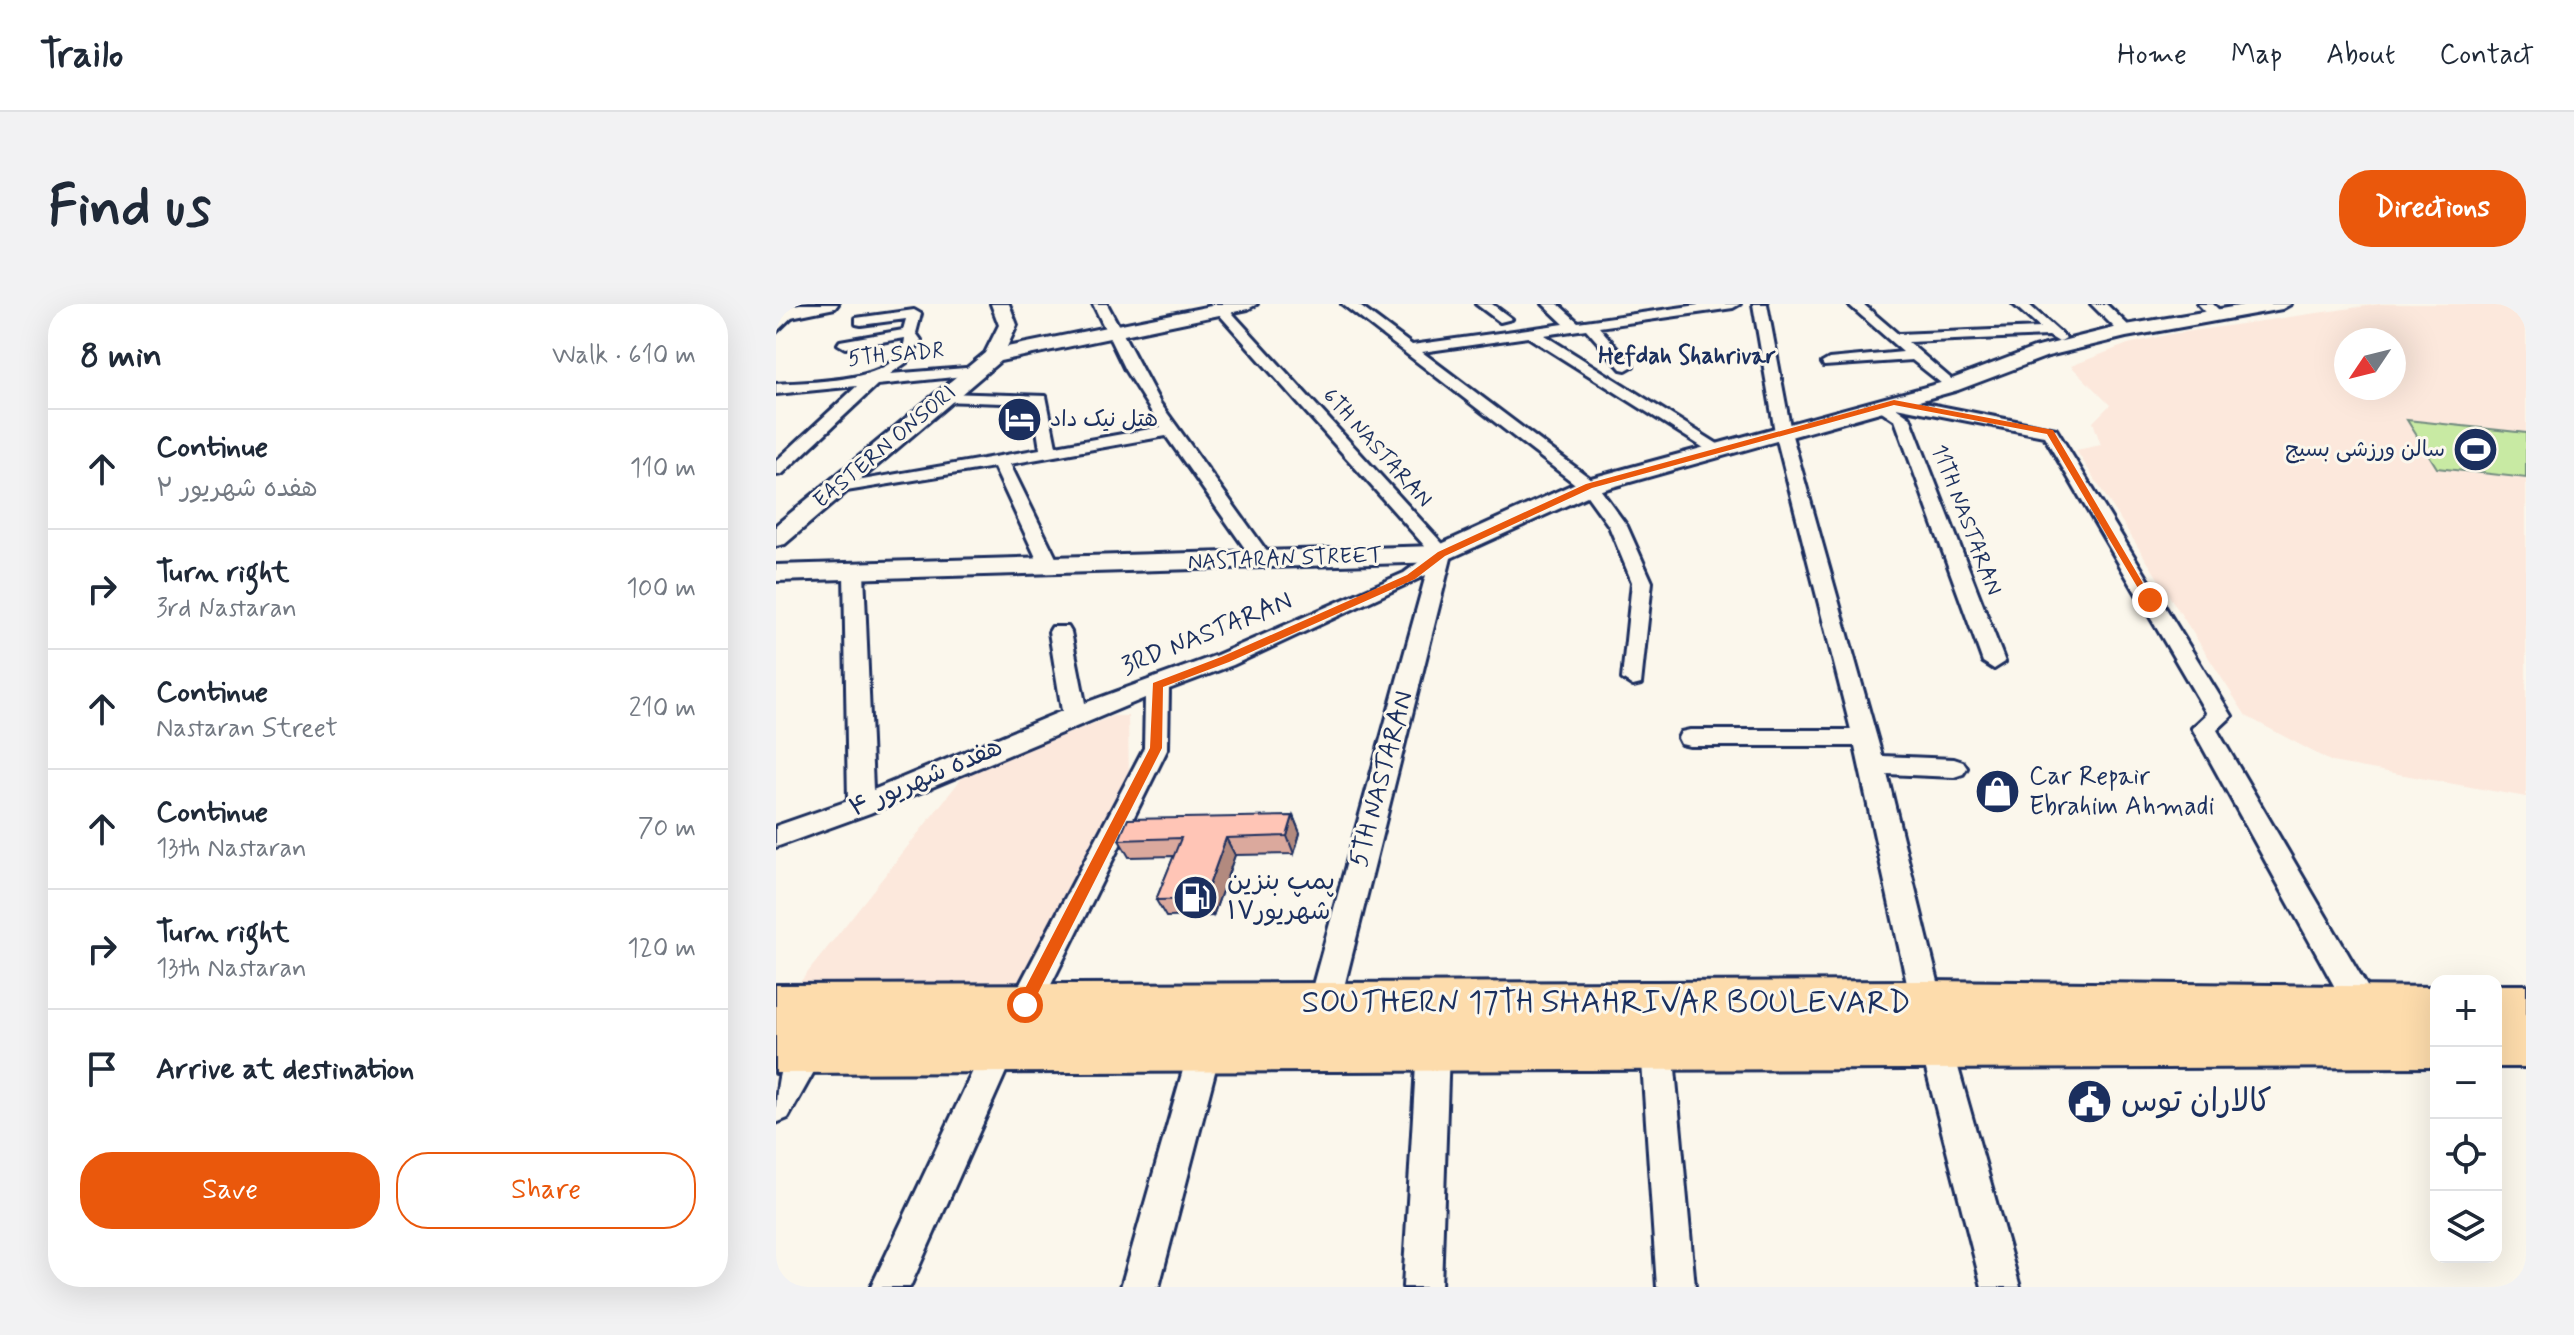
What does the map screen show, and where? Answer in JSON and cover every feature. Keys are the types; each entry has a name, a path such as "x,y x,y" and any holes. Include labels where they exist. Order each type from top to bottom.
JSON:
{"main road":[{"name":"SOUTHERN 17TH SHAHRIVAR BOULEVARD","path":"776,1006 1324,1003 2430,1044"},
{"path":"2502,1006 2526,1006"},
{"name":"SOUTHERN 17TH SHAHRIVAR BOULEVARD","path":"793,1050 1657,1047 1931,1024 2430,1008"},
{"path":"2502,1044 2526,1044"}],"street":[{"path":"776,328 784,309 829,304"},
{"name":"5TH SADR","path":"819,384 874,304"},
{"path":"985,364 1008,325 1000,304"},
{"path":"1100,304 1111,332 1151,397 1263,560"},
{"path":"985,364 1219,307 1248,304"},
{"path":"1349,304 1589,486 1618,526 1642,582 1633,679"},
{"path":"1483,304 1505,319"},
{"path":"1550,304 1583,326 1626,366"},
{"path":"1633,304 1649,316"},
{"path":"1408,350 1725,304"},
{"path":"1760,304 1783,432 1872,764 1931,1024 2001,1287"},
{"path":"1855,304 1951,386"},
{"path":"2020,304 2060,339"},
{"path":"2098,304 2126,331"},
{"name":"NASTARAN STREET","path":"776,573 1442,554 1589,486 1951,386 2060,339 2126,331 2210,309 2282,304"},
{"name":"6TH NASTARAN","path":"1219,307 1442,554"},
{"path":"776,470 875,378 902,359 914,340 909,333 914,313 861,321"},
{"path":"838,354 909,333"},
{"path":"1533,334 1715,450"},
{"path":"1896,338 2060,339"},
{"path":"1829,363 1916,355"},
{"name":"5TH SADR","path":"819,384 985,364"},
{"name":"EASTERN ONSORI","path":"776,538 985,364"},
{"path":"776,389 819,384"},
{"path":"944,398 1040,399 1049,452"},
{"path":"1888,404 2050,432 2220,716 2204,728 2364,1010"},
{"name":"11TH NASTARAN","path":"1888,404 1902,417 1994,662"},
{"path":"834,490 1174,430"},
{"path":"1000,461 1050,566"},
{"name":"5TH NASTARAN","path":"1324,1003 1422,580 1442,554"},
{"path":"854,572 861,806"},
{"name":"3RD NASTARAN","path":"1075,715 1225,660 1422,580"},
{"path":"1060,632 1075,715"},
{"path":"1025,1005 1156,748 1157,685"},
{"name":"هفده شهریور ۴","path":"776,837 861,806 1075,715"},
{"path":"1690,738 1865,738"},
{"path":"1872,764 1954,768"},
{"path":"1657,1047 1676,1287"},
{"path":"1422,1287 1433,1048"},
{"path":"890,1287 1000,1049"},
{"path":"1140,1287 1205,1049"},
{"path":"776,1107 793,1050"}],"shaded area":[{"path":"2380,304 2526,304 2526,797 2332,762 2246,716 2076,450 2101,445 2093,422 2110,405 2071,366 2128,344 2171,334"},
{"path":"1113,716 1128,716 1129,779 1030,985 789,996 966,773"}],"green space":[{"name":"سالن ورزشی بسیج","path":"2407,420 2526,433 2526,478 2437,468"}],"building":[{"path":"1293,816 1287,836 1226,838 1204,899 1156,900 1181,838 1119,840 1128,819"}],"place":[{"name":"هتل نیک داد","path":"1019,420"},
{"name":"سالن ورزشی بسیج","path":"2476,450"},
{"name":"Car Repair Ebrahim Ahmadi","path":"1998,792"},
{"name":"پمپ بنزین ۱۷شهریور","path":"1196,897"},
{"name":"كالاران توس","path":"2090,1102"}],"district":[{"name":"Hefdah Shahrivar","path":"1687,356"}],"route":[{"path":"1025,1005 1156,748 1157,685 1225,660 1411,577 1442,554 1589,486 1894,402 2050,432 2150,600"}]}
